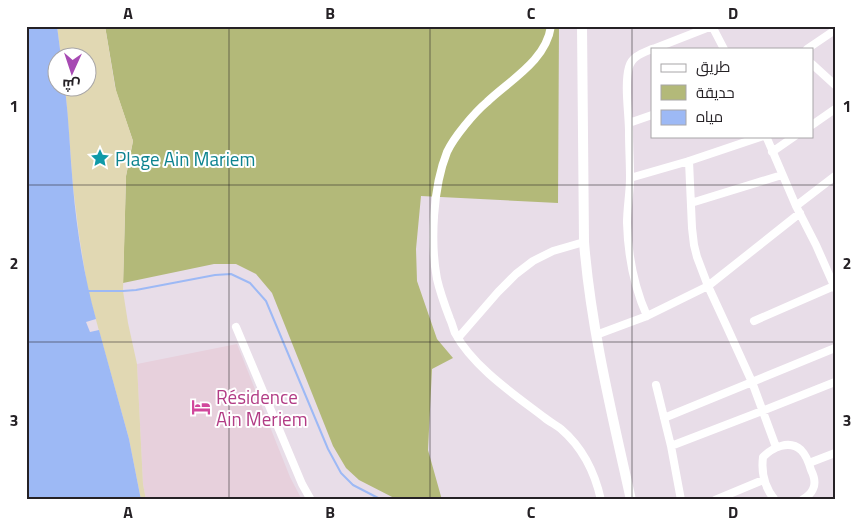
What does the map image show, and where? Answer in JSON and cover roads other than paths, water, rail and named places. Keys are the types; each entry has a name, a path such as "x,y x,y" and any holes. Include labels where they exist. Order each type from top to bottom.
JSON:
{"main road":[{"path":"582,26 585,263 599,354 631,500"}],"street":[{"path":"552,26 546,43 536,59 476,113 448,152 434,204 433,254 438,280 458,338 484,370 562,429 588,462 597,483 601,500"},
{"path":"656,48 712,26 723,48"},
{"path":"808,48 835,30"},
{"path":"648,316 635,282 627,222 630,178 627,84 629,68 633,59 651,50"},
{"path":"814,66 835,85"},
{"path":"814,124 835,109"},
{"path":"629,123 651,115"},
{"path":"630,178 758,138"},
{"path":"754,320 834,287 765,138"},
{"path":"772,152 792,138"},
{"path":"688,161 694,245 708,286 752,382 776,447"},
{"path":"691,203 782,174"},
{"path":"596,335 648,316 708,286 835,176"},
{"path":"458,338 498,292 516,274 533,261 584,242"},
{"path":"236,328 302,484 311,500"},
{"path":"664,418 835,348"},
{"path":"671,446 835,382"},
{"path":"656,385 671,446 681,500"},
{"path":"775,500 763,480 763,457 776,447 789,445 801,450 814,477 814,488 802,500"},
{"path":"809,464 835,453"},
{"path":"715,500 763,480"}],"water":[{"path":"26,26 57,26 60,48 48,48 48,98 66,98 77,220 85,270 96,319 86,322 90,332 99,330 129,439 141,500 26,500"}],"waterway":[{"path":"88,291 136,290 215,275 231,274 250,283 266,301 328,449 341,473 353,485 382,500"}],"place":[{"name":"Plage Ain Mariem","path":"100,158"},
{"name":"Résidence Ain Meriem","path":"201,407"}]}
